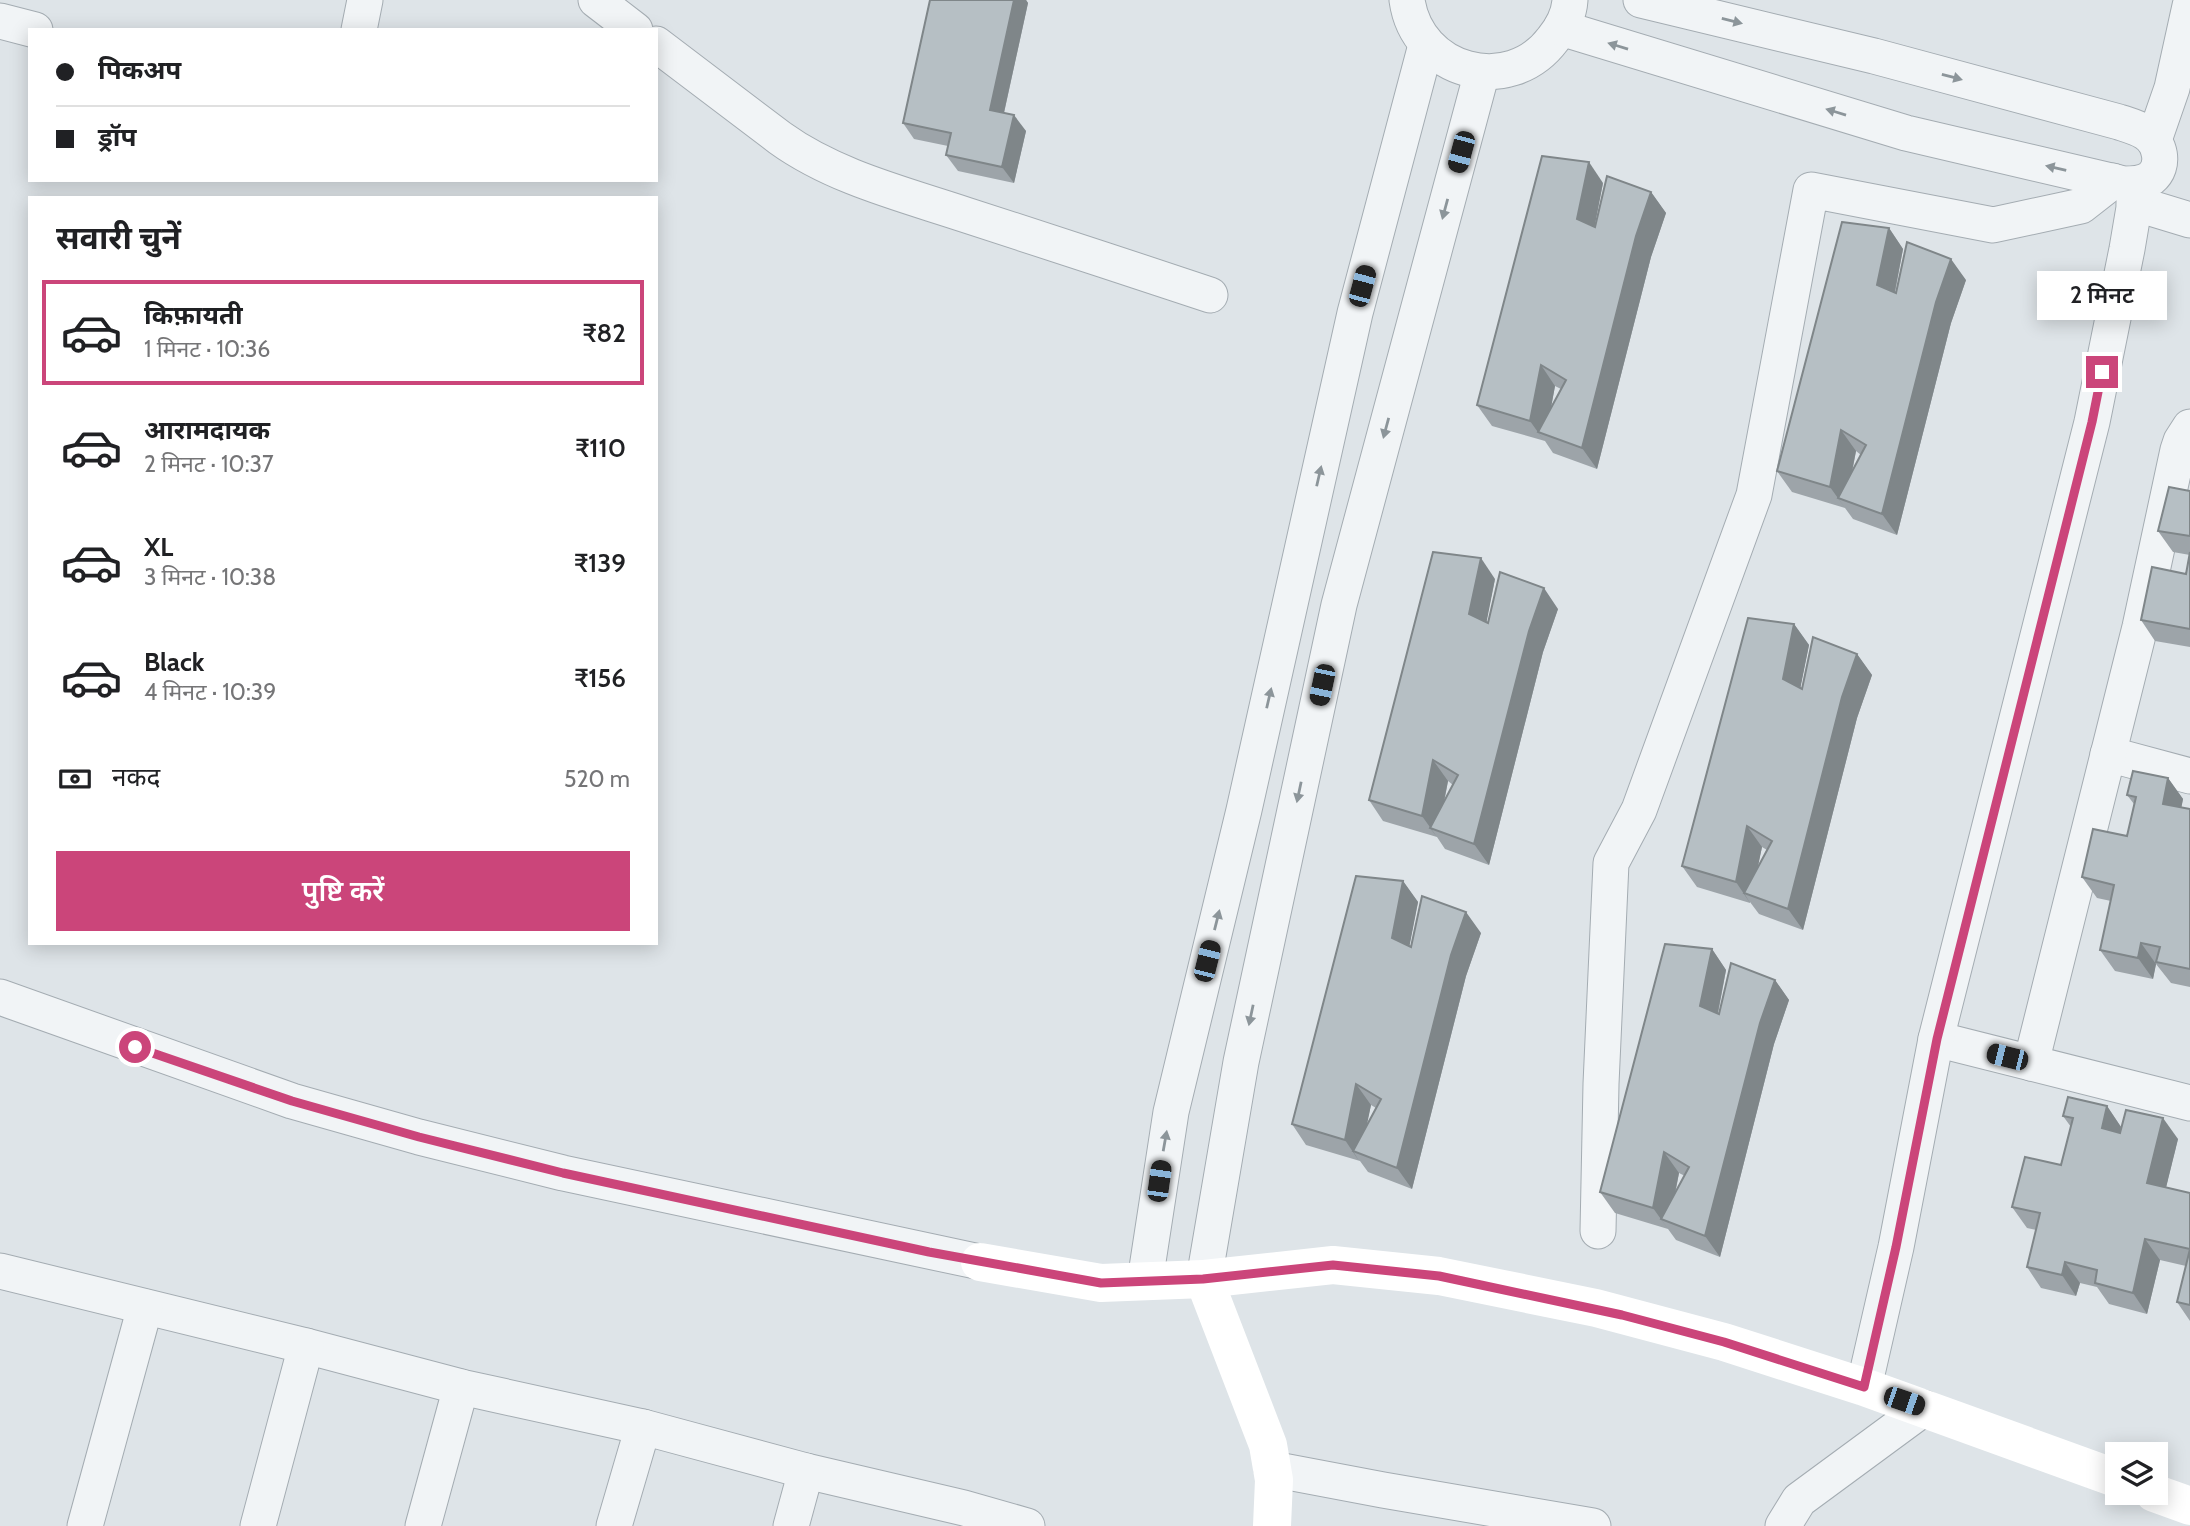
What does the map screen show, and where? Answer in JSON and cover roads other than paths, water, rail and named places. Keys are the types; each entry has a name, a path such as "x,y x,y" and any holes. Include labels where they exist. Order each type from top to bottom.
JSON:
{"street":[{"path":"359,28 365,0"},
{"path":"596,0 632,28"},
{"path":"1407,0 1415,29 1426,45 1461,68 1482,72 1506,70 1528,62 1547,47 1565,14 1906,133 2128,189 2190,220"},
{"path":"1598,1231 1601,1084 1611,863 1639,810 1754,495 1811,190 1993,225 2081,206 2128,189 2150,179 2157,172 2159,161 2159,148 2154,139 2145,132 2119,122 1874,56 1641,0"},
{"path":"2154,139 2172,88 2190,6"},
{"path":"0,20 28,28"},
{"path":"1145,1281 1171,1112 1244,810 1355,313 1426,45"},
{"path":"658,46 780,138 822,163 932,204 1210,295"},
{"path":"1272,1526 1274,1480 1268,1445 1203,1279 1241,1062 1339,605 1482,72"},
{"path":"1864,1387 1896,1247 1937,1039 2092,422 2128,189"},
{"path":"2031,1063 2140,628 2178,450 2190,427"},
{"path":"2108,754 2190,776"},
{"path":"0,998 292,1101 419,1137 563,1173 980,1262 1101,1283 1203,1279 1333,1265 1439,1276 1596,1308 1724,1342 1864,1387 2105,1474"},
{"path":"1937,1039 2190,1103"},
{"path":"0,1271 461,1387 643,1427 962,1517 1027,1526"},
{"path":"85,1526 145,1307"},
{"path":"258,1526 306,1346"},
{"path":"423,1526 461,1387"},
{"path":"1783,1526 1799,1500 1923,1408"},
{"path":"614,1526 643,1427"},
{"path":"1272,1469 1593,1526"},
{"path":"792,1526 806,1471"},
{"path":"2168,1498 2190,1506"}]}
